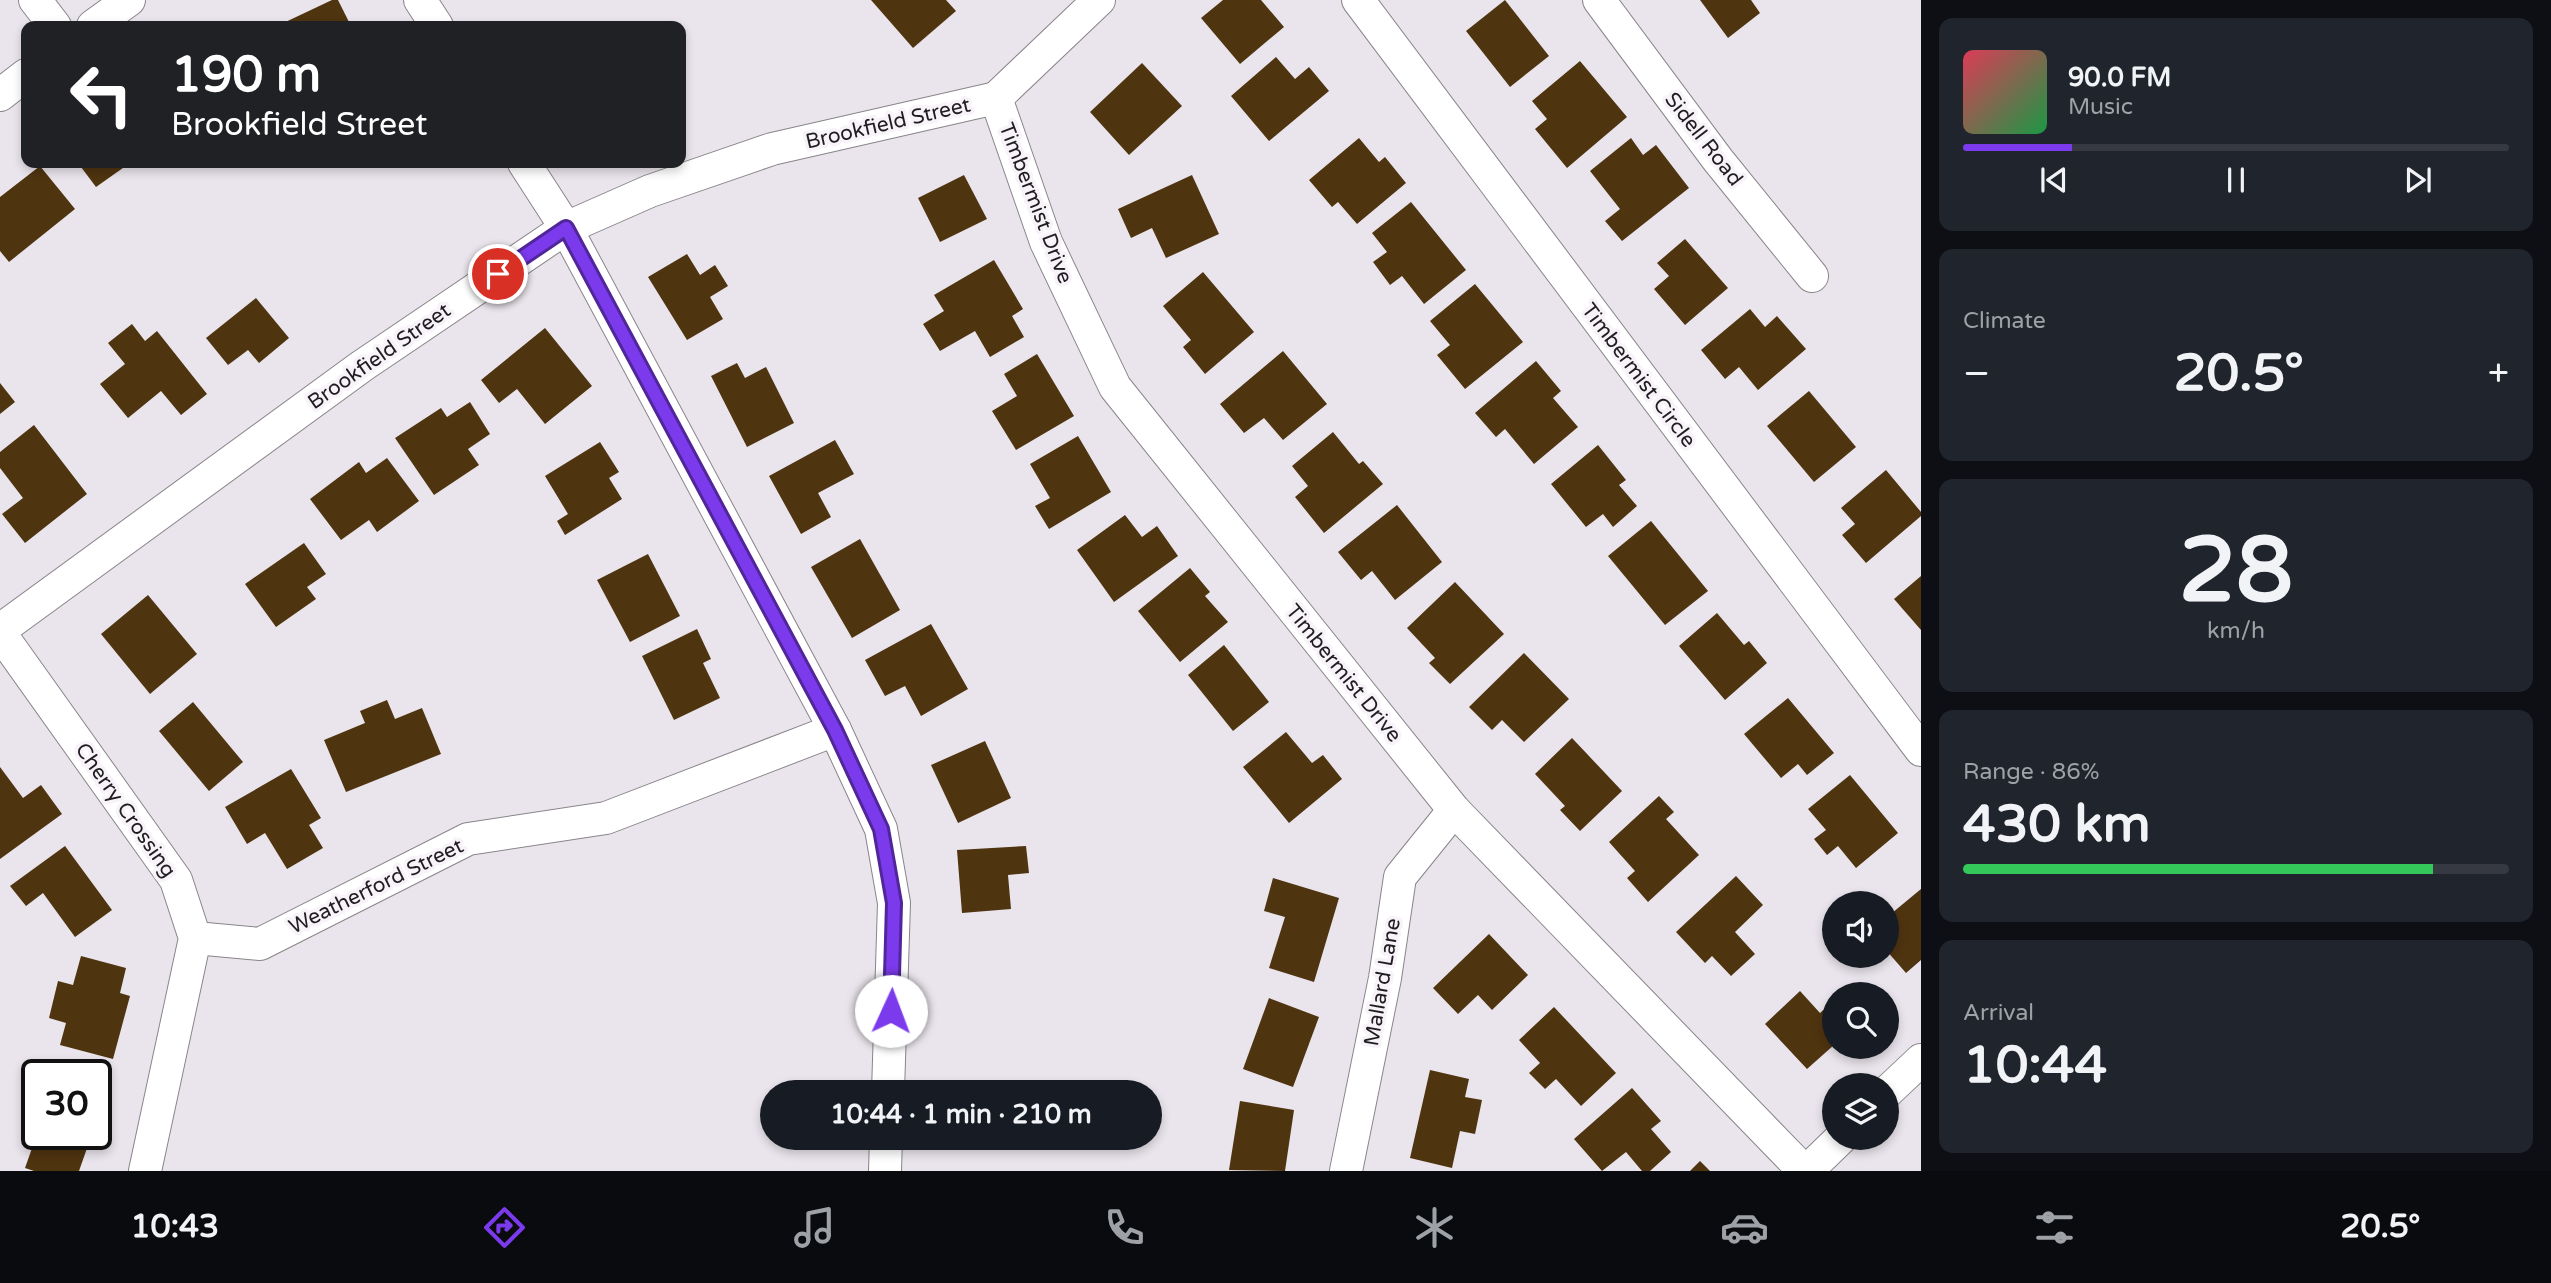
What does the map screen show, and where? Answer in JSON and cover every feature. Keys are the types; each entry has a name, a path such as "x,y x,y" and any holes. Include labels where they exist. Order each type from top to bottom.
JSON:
{"street":[{"path":"35,0 51,21"},
{"path":"100,21 129,0"},
{"path":"420,0 434,21"},
{"path":"996,98 1099,0"},
{"name":"Sidell Road","path":"1599,0 1718,160 1812,276"},
{"name":"Timbermist Circle","path":"1361,1 1921,750"},
{"path":"0,95 21,79"},
{"name":"Brookfield Street","path":"0,632 362,366 566,228 650,191 772,149 996,98"},
{"name":"Timbermist Drive","path":"996,98 1046,242 1115,387 1454,810 1805,1171"},
{"path":"527,168 566,228 835,730 881,829 894,903 888,1080"},
{"name":"Cherry Crossing","path":"0,632 176,880 195,938"},
{"name":"Weatherford Street","path":"195,938 260,944 468,839 606,818 835,730"},
{"name":"Mallard Lane","path":"1346,1171 1385,978 1400,877 1454,810"},
{"path":"145,1171 195,938"},
{"path":"1899,1081 1921,1060"},
{"path":"885,1171 886,1150"},
{"path":"1805,1171 1828,1150"}],"building":[{"path":"332,0 338,0 348,21 288,21"},
{"path":"871,0 946,0 956,11 913,48"},
{"path":"1223,0 1261,0 1284,27 1240,64 1201,18"},
{"path":"1505,0 1549,56 1510,87 1466,31"},
{"path":"1700,0 1751,0 1760,13 1728,38"},
{"path":"1276,57 1295,79 1309,67 1329,91 1269,141 1231,96"},
{"path":"1580,61 1627,117 1567,168 1535,129 1547,119 1532,101"},
{"path":"1142,63 1182,106 1129,155 1090,112"},
{"path":"1359,138 1379,162 1385,157 1406,183 1357,224 1338,202 1332,207 1309,180"},
{"path":"1631,138 1643,155 1656,145 1689,188 1622,241 1605,221 1620,209 1590,171"},
{"path":"37,168 42,168 75,209 9,262 0,251 0,197"},
{"path":"82,168 123,168 96,187"},
{"path":"964,175 987,219 940,242 918,198"},
{"path":"1192,175 1219,234 1166,258 1152,228 1131,238 1118,209"},
{"path":"1411,202 1466,270 1424,304 1402,276 1390,285 1373,262 1387,252 1372,233"},
{"path":"1685,239 1728,288 1685,325 1654,289 1669,276 1657,263"},
{"path":"687,254 700,275 715,265 728,286 710,297 723,319 687,340 648,277"},
{"path":"994,260 1023,309 1012,316 1024,337 990,357 975,331 940,351 923,324 944,311 934,295"},
{"path":"1203,272 1254,332 1205,374 1183,347 1191,340 1163,306"},
{"path":"1475,284 1523,342 1465,389 1437,355 1450,345 1430,321"},
{"path":"256,298 289,338 259,363 248,350 228,365 206,338"},
{"path":"1750,309 1765,327 1777,316 1806,349 1758,390 1739,367 1725,379 1701,350"},
{"path":"132,324 145,341 157,331 207,394 181,415 161,391 128,418 100,384 125,364 108,343"},
{"path":"545,328 592,386 545,424 517,389 499,403 481,380"},
{"path":"1283,351 1327,404 1283,440 1264,418 1244,433 1220,404"},
{"path":"1037,354 1074,416 1016,450 992,411 1017,396 1004,374"},
{"path":"1536,361 1561,391 1553,398 1578,427 1534,464 1505,429 1496,437 1475,413"},
{"path":"737,363 745,378 766,367 794,423 747,447 711,376"},
{"path":"0,383 15,402 0,414"},
{"path":"1809,391 1856,447 1814,482 1767,426"},
{"path":"470,402 490,434 468,449 479,465 434,495 395,438 441,408 447,417"},
{"path":"34,425 87,494 25,543 2,514 23,498 0,468 0,452"},
{"path":"1333,432 1359,464 1363,461 1383,484 1324,533 1295,497 1308,486 1292,466"},
{"path":"1078,436 1111,492 1049,529 1035,506 1050,498 1030,464"},
{"path":"835,440 854,474 818,493 831,517 801,534 769,476"},
{"path":"600,442 619,472 609,478 622,499 565,535 557,521 568,514 545,476"},
{"path":"1598,445 1626,480 1619,485 1637,506 1613,527 1603,514 1586,527 1551,484"},
{"path":"387,458 419,501 377,532 369,520 341,540 310,499 359,462 366,473"},
{"path":"1886,470 1921,512 1921,516 1866,563 1842,535 1855,524 1841,508"},
{"path":"1397,505 1442,562 1395,600 1372,571 1361,580 1338,552"},
{"path":"1125,515 1142,537 1157,526 1178,556 1114,602 1077,550"},
{"path":"1651,521 1708,591 1665,625 1608,556"},
{"path":"860,539 900,610 852,638 811,567"},
{"path":"304,543 326,574 307,587 316,599 276,627 245,584"},
{"path":"648,554 680,616 630,642 597,580"},
{"path":"1190,568 1210,592 1205,596 1228,622 1180,662 1138,611"},
{"path":"1921,576 1921,630 1894,599"},
{"path":"1455,582 1504,634 1450,684 1429,663 1435,658 1407,628"},
{"path":"148,595 197,654 150,694 101,634"},
{"path":"1717,613 1744,645 1749,641 1767,663 1725,700 1679,646"},
{"path":"931,624 968,689 921,716 905,686 885,696 865,660"},
{"path":"697,629 711,659 703,663 720,698 674,720 642,656"},
{"path":"1224,645 1269,702 1233,731 1188,675"},
{"path":"1524,653 1569,699 1524,742 1502,720 1492,730 1469,707"},
{"path":"1788,698 1834,753 1807,775 1798,764 1781,778 1744,734"},
{"path":"387,700 395,719 422,708 441,754 346,792 324,740 365,723 360,711"},
{"path":"193,702 243,762 209,791 159,731"},
{"path":"1286,732 1312,763 1323,755 1342,779 1289,823 1243,767"},
{"path":"1572,738 1622,791 1580,831 1560,810 1565,806 1535,774"},
{"path":"985,741 1011,798 958,823 931,765"},
{"path":"0,767 23,798 41,785 62,814 0,859"},
{"path":"291,769 321,818 309,825 323,848 287,869 265,833 247,844 225,807"},
{"path":"1850,775 1898,833 1856,868 1838,846 1827,855 1814,839 1826,830 1808,809"},
{"path":"1659,796 1674,812 1666,819 1699,855 1648,902 1627,878 1635,871 1609,842"},
{"path":"65,846 112,910 75,937 43,893 26,906 10,886"},
{"path":"1026,846 1029,873 1008,875 1011,909 962,913 957,850"},
{"path":"1736,876 1763,905 1735,932 1755,954 1731,976 1712,956 1705,963 1676,932"},
{"path":"1273,878 1339,898 1314,982 1269,968 1285,917 1264,911"},
{"path":"1921,889 1921,960 1906,973 1899,965 1899,907"},
{"path":"1489,934 1528,975 1492,1010 1478,995 1458,1014 1433,988"},
{"path":"81,956 126,968 120,993 130,996 113,1059 60,1045 66,1023 49,1018 58,981 73,985"},
{"path":"1800,991 1820,1013 1822,1011 1822,1056 1807,1069 1765,1024"},
{"path":"1269,998 1319,1017 1293,1087 1243,1069"},
{"path":"1554,1007 1616,1073 1581,1106 1556,1079 1545,1089 1529,1073 1540,1063 1519,1040"},
{"path":"1430,1070 1469,1079 1465,1097 1482,1100 1475,1134 1460,1131 1452,1168 1410,1158"},
{"path":"1632,1088 1661,1121 1651,1129 1671,1152 1650,1171 1642,1171 1626,1152 1602,1171 1574,1139"},
{"path":"1240,1101 1294,1110 1285,1171 1229,1170"},
{"path":"31,1150 86,1150 79,1171 34,1171 25,1168"},
{"path":"1700,1161 1710,1171 1690,1171"}],"route":[{"path":"498,274 566,228 835,730 881,829 894,903 891,1011"}]}
